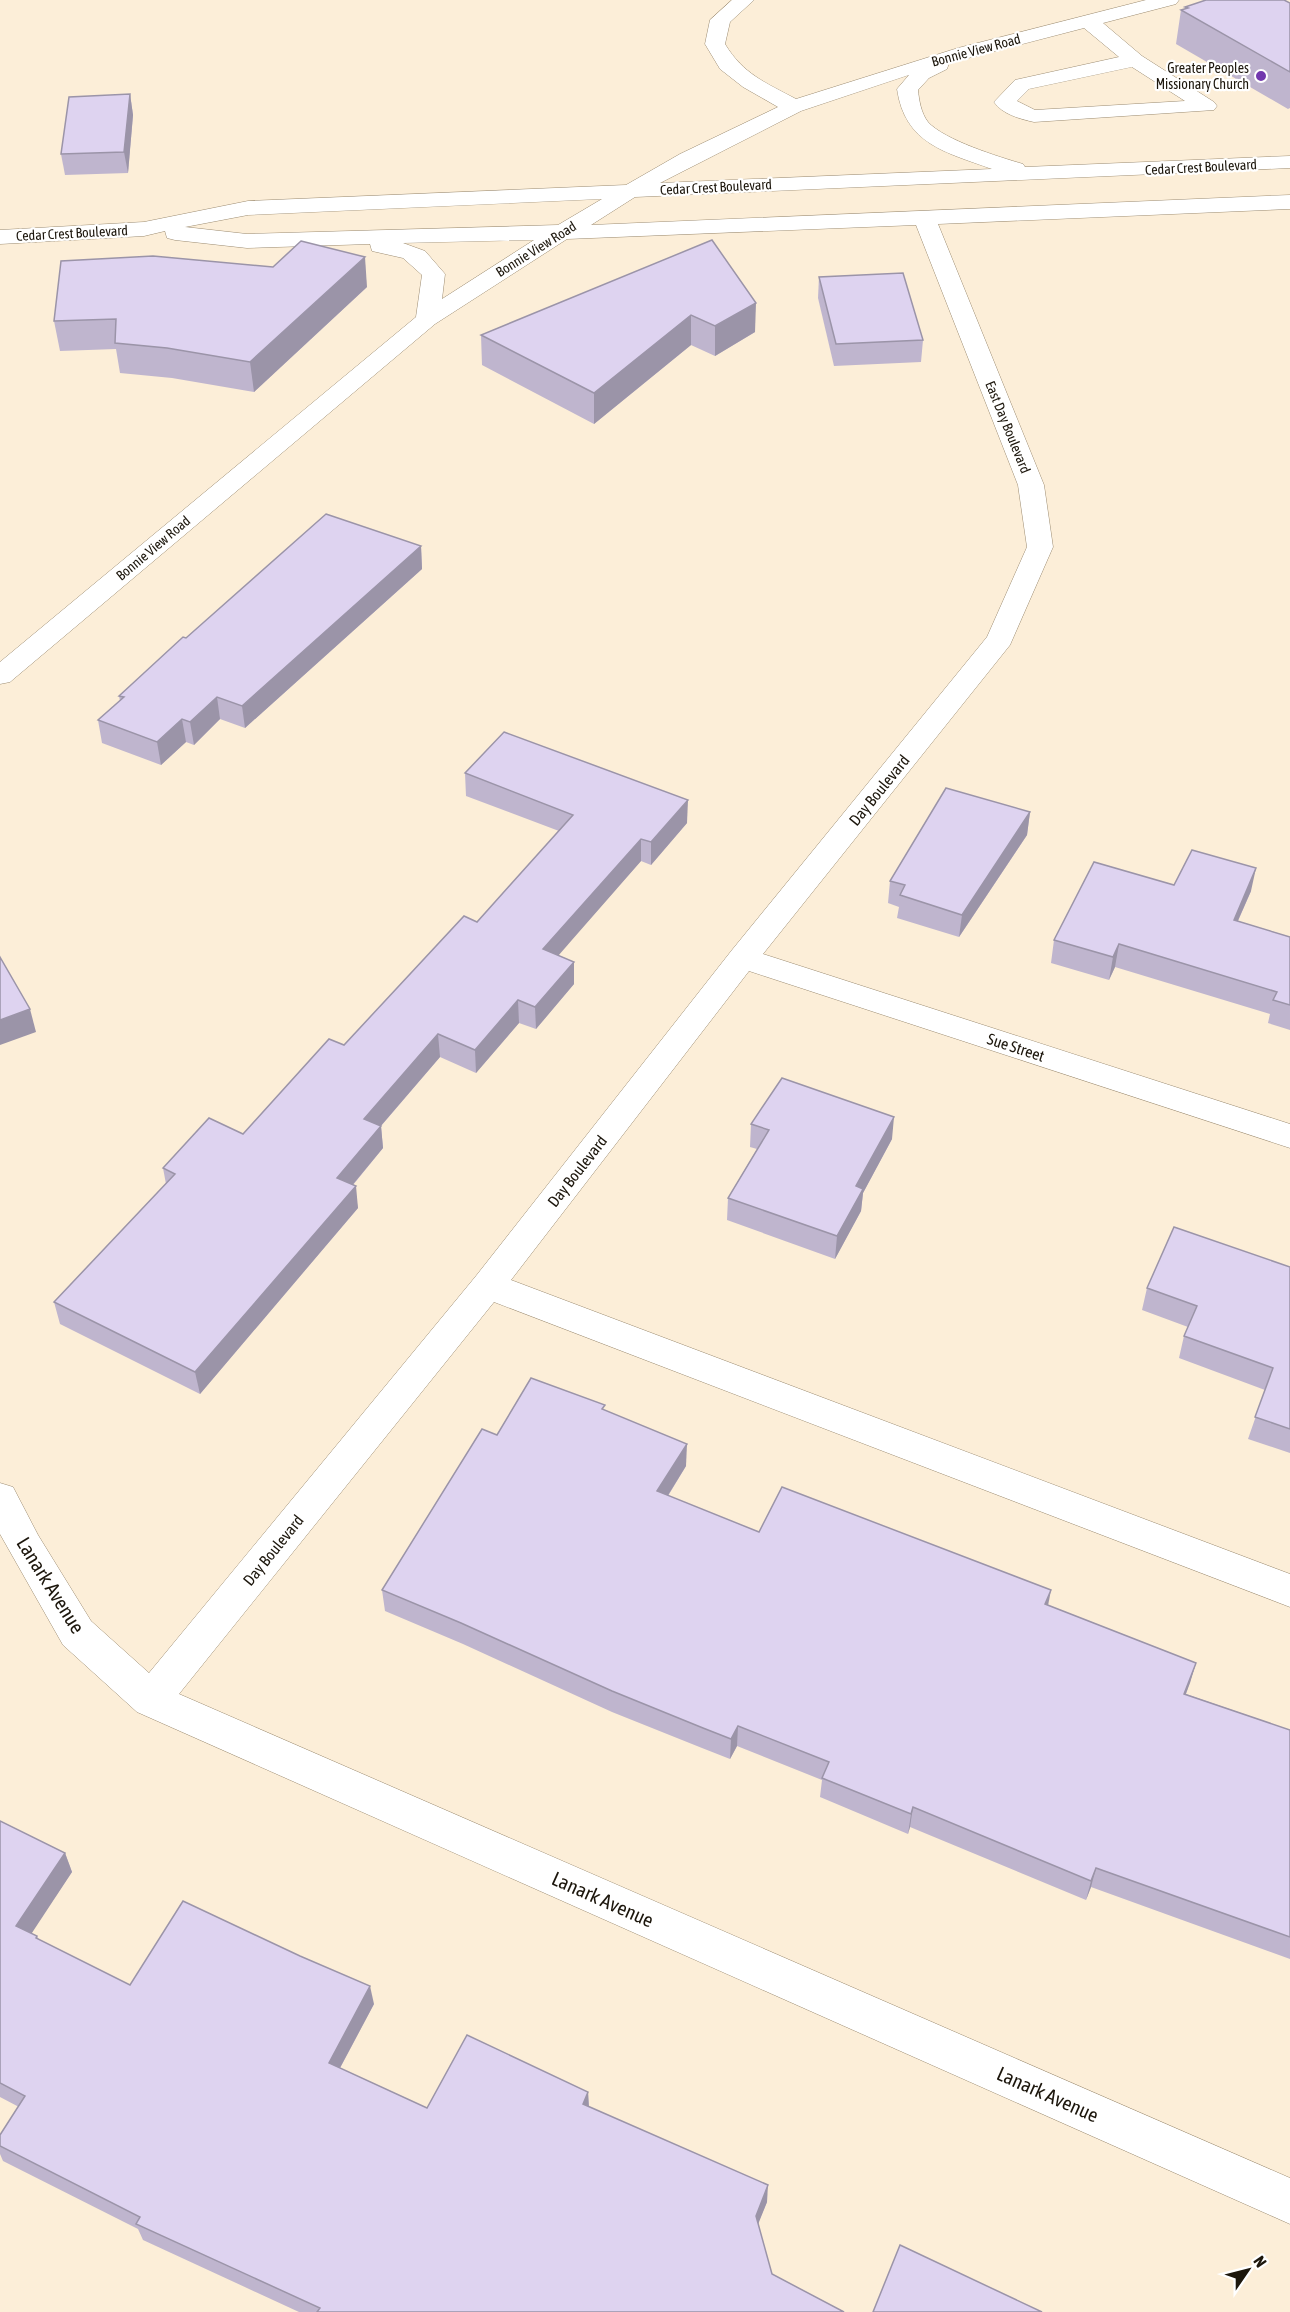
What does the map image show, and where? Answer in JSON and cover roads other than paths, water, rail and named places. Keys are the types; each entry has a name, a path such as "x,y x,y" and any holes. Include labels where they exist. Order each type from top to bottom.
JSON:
{"street":[{"path":"744,0 720,20 715,44 727,65 750,83 794,107"},
{"name":"Bonnie View Road","path":"0,676 427,319 629,192 688,159 794,107 965,52 1169,0"},
{"path":"1089,21 1135,60 1207,106 1034,116 1021,112 1004,102 1022,84 1135,60"},
{"path":"965,52 922,74 907,89 910,107 920,127 954,147 992,162 1037,175"},
{"name":"Cedar Crest Boulevard","path":"0,237 144,229 248,208 1037,175 1290,162"},
{"name":"Cedar Crest Boulevard","path":"144,229 247,240 564,231 1290,202"},
{"name":"East Day Boulevard","path":"924,217 1031,485 1040,547 1000,639"},
{"path":"309,238 397,248 421,257 434,274 427,319"},
{"name":"Day Boulevard","path":"151,1700 488,1286 743,958 1000,639"},
{"name":"Sue Street","path":"743,958 1290,1136"},
{"path":"488,1286 1290,1591"},
{"name":"Lanark Avenue","path":"0,1497 25,1546 77,1633 151,1700 1290,2201"}],"place":[{"name":"Greater Peoples Missionary Church","path":"1261,76"}]}
